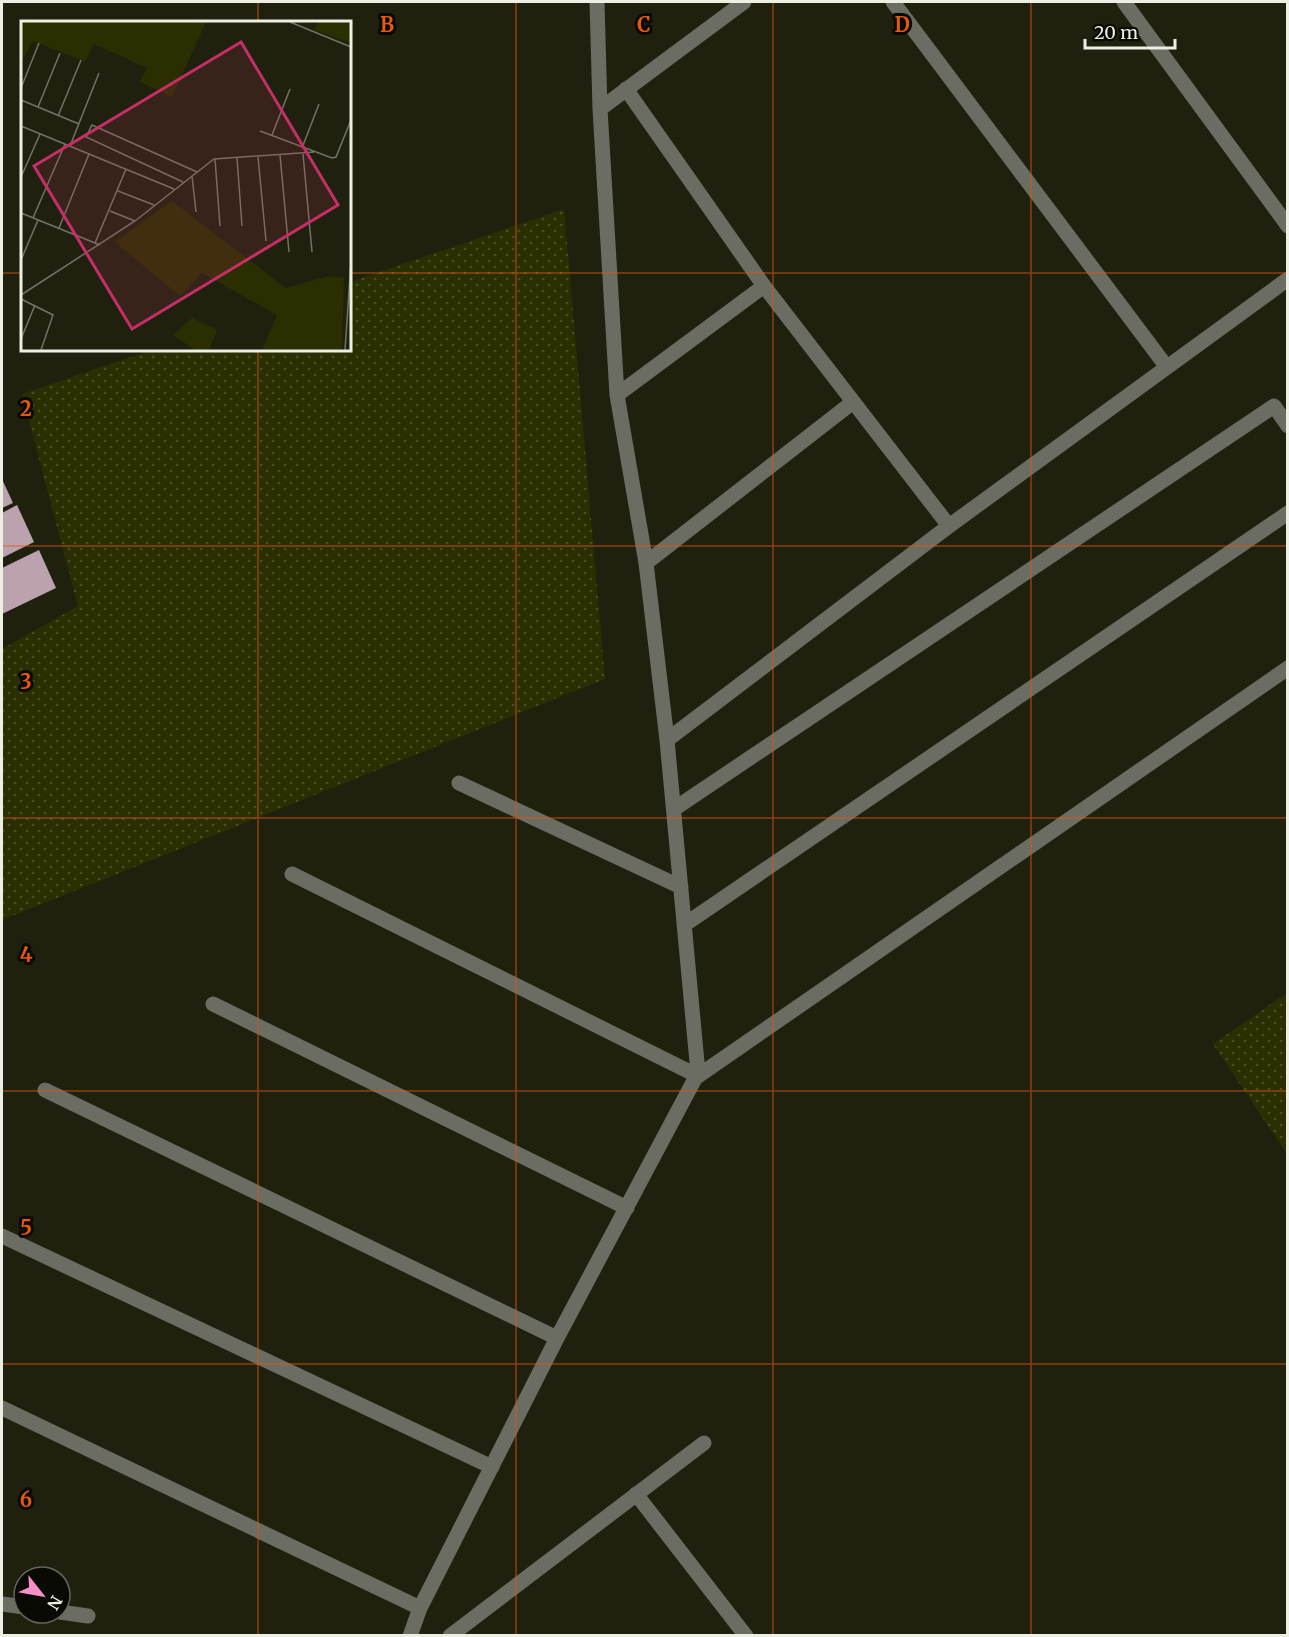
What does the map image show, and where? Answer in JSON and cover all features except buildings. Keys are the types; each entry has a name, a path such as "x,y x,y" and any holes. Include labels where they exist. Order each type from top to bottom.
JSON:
{"street":[{"path":"597,2 600,109 617,395 646,563 668,740 698,1076"},
{"path":"600,109 744,2"},
{"path":"893,2 1166,366"},
{"path":"1124,2 1287,226"},
{"path":"626,89 764,285 949,526"},
{"path":"617,395 764,285"},
{"path":"668,740 949,526 1166,366 1285,285"},
{"path":"646,563 853,402"},
{"path":"674,809 1274,406 1287,426"},
{"path":"684,925 1287,513"},
{"path":"410,1635 420,1608 557,1338 698,1076 1287,668"},
{"path":"459,783 681,887"},
{"path":"292,874 698,1076"},
{"path":"213,1004 627,1208"},
{"path":"45,1090 557,1338"},
{"path":"2,1236 492,1467"},
{"path":"2,1408 420,1608"},
{"path":"457,1633 704,1443"},
{"path":"636,1494 746,1635"},
{"path":"72,1614 87,1616"}],"green space":[{"path":"564,209 605,679 2,920 2,649 78,606 22,394 149,351 351,351 351,282"},
{"path":"1287,993 1287,1154 1213,1044"}]}
